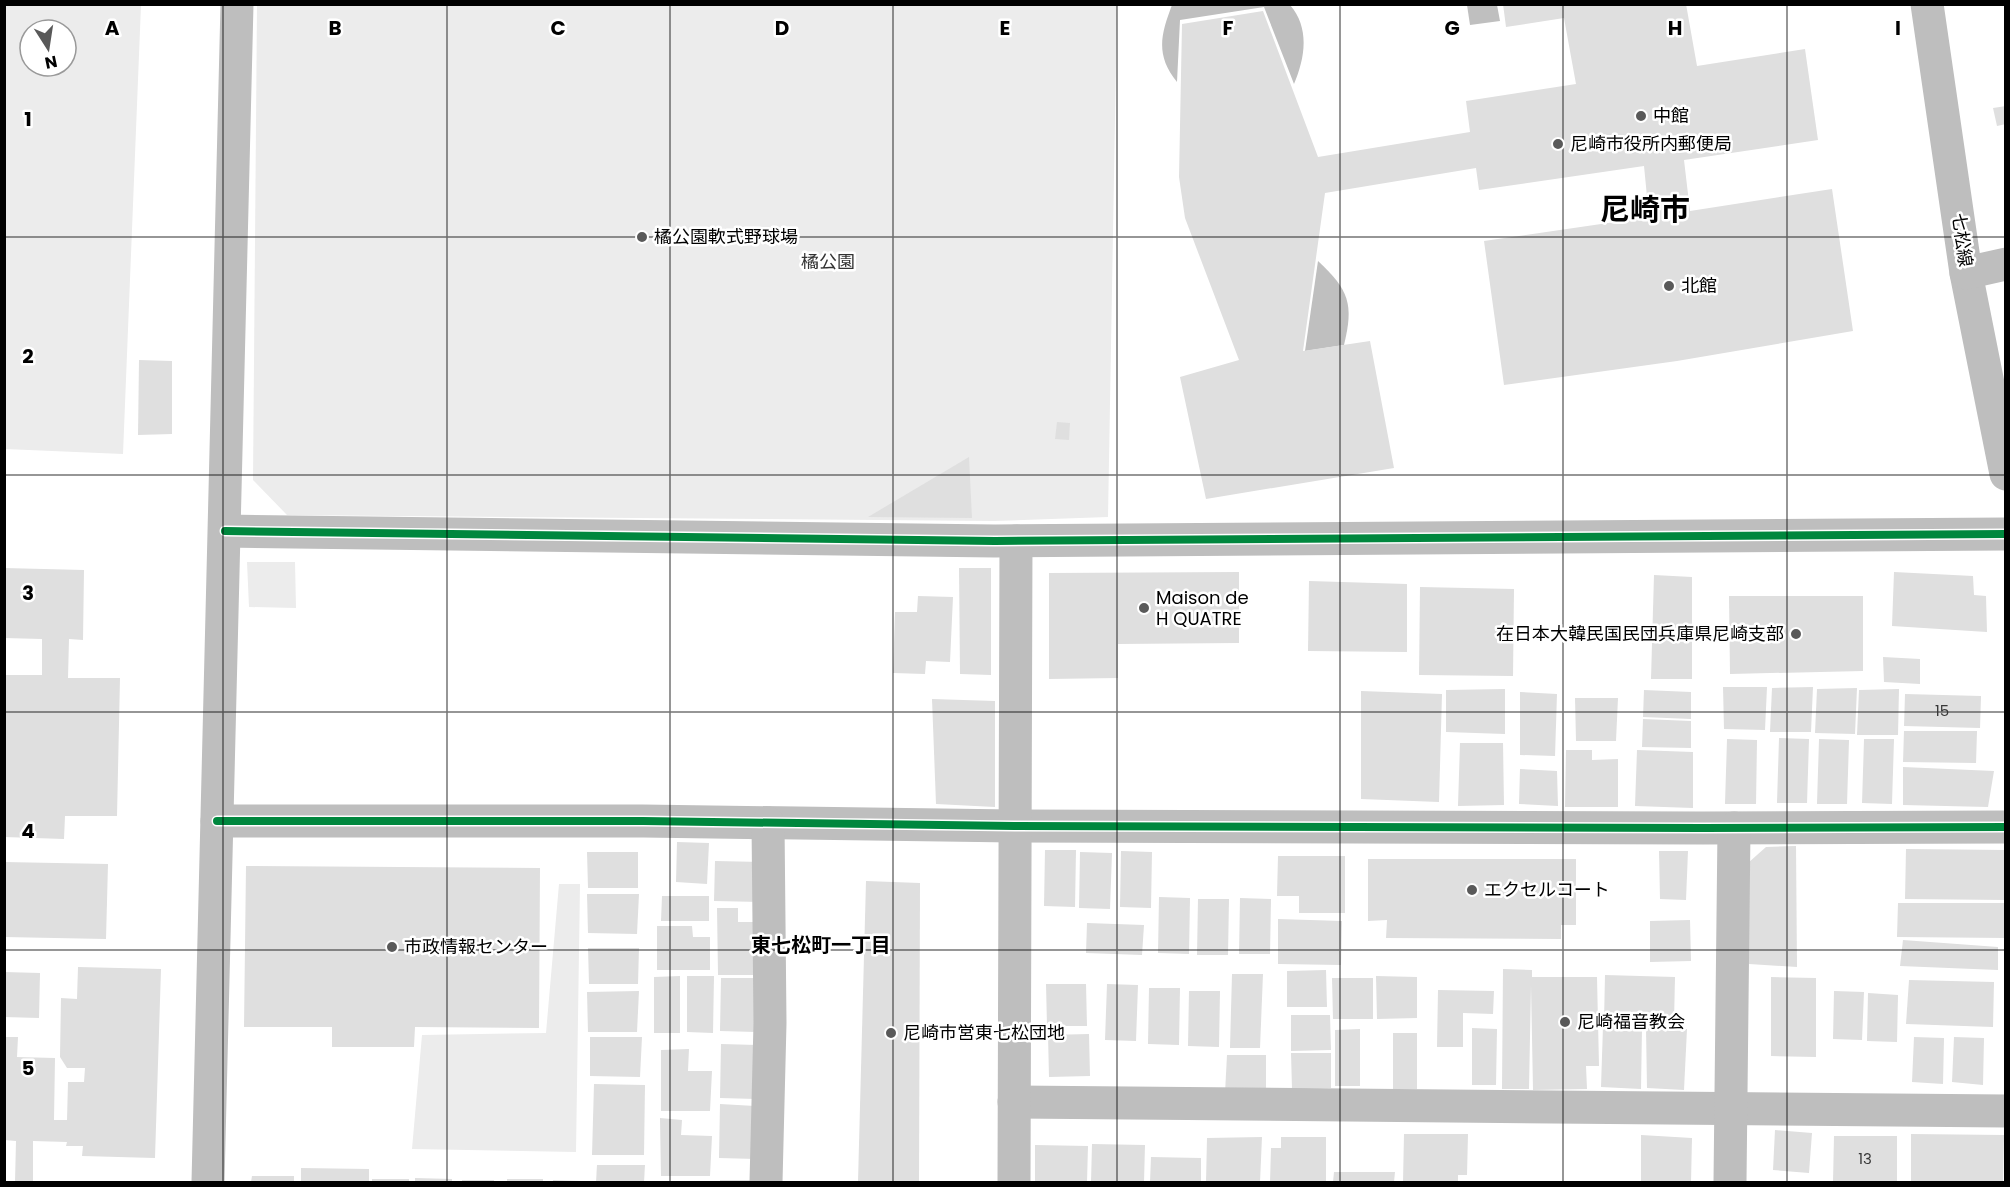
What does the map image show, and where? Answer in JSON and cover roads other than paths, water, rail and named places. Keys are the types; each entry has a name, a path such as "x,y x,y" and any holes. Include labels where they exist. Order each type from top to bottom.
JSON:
{"street":[{"path":"208,1182 237,4"},
{"name":"七松線","path":"1927,4 1966,273 2006,474"},
{"path":"1966,273 2006,264"},
{"path":"225,531 1016,541 2006,534"},
{"path":"1014,1182 1016,541"},
{"path":"217,821 1014,826 1734,828 2006,826"},
{"path":"766,1182 770,1023 768,823"},
{"path":"1730,1182 1734,828"},
{"path":"1014,1102 2006,1111"}],"place":[{"name":"中館","path":"1641,116"},
{"name":"尼崎市役所内郵便局","path":"1558,144"},
{"name":"橘公園軟式野球場","path":"642,237"},
{"name":"北館","path":"1669,286"},
{"name":"Maison de H QUATRE","path":"1144,608"},
{"name":"在日本大韓民国民団兵庫県尼崎支部","path":"1796,634"},
{"name":"エクセルコート","path":"1472,890"},
{"name":"市政情報センター","path":"392,947"},
{"name":"尼崎福音教会","path":"1565,1022"},
{"name":"尼崎市営東七松団地","path":"891,1033"}],"district":[{"name":"尼崎市","path":"1645,210"},
{"name":"東七松町一丁目","path":"821,945"}],"park label":[{"name":"橘公園","path":"828,262"}]}
